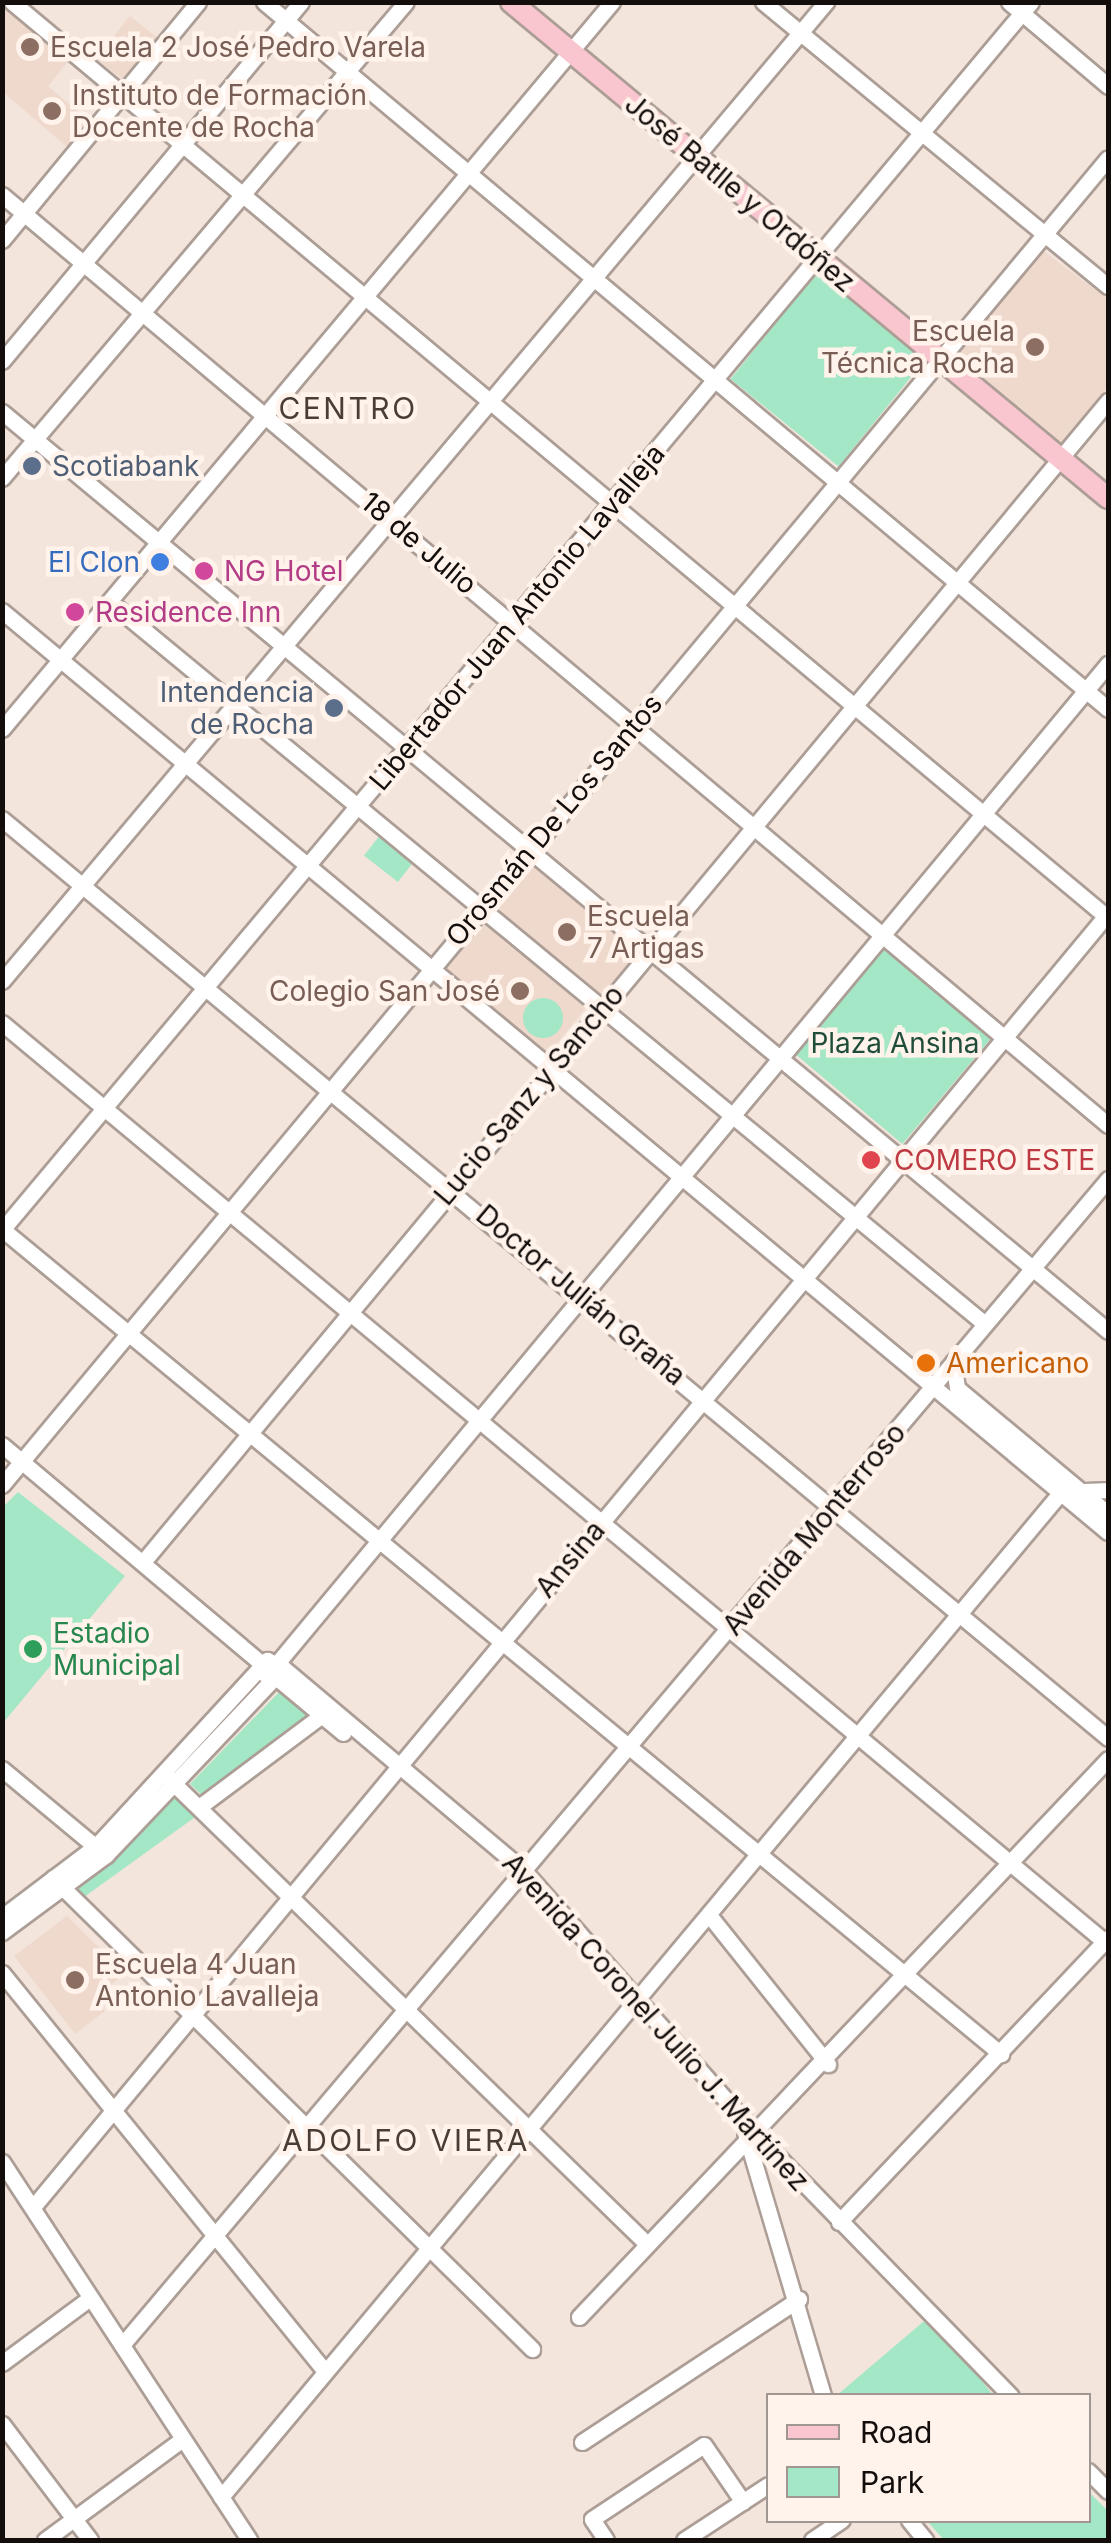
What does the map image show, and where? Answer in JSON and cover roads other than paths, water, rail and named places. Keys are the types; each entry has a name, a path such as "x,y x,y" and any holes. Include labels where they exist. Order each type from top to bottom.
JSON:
{"main road":[{"name":"José Batlle y Ordóñez","path":"511,2 1108,498"}],"street":[{"path":"12,2 185,142 983,816 1108,916"},
{"path":"2,240 198,2"},
{"path":"264,2 1108,709"},
{"path":"2,361 302,2"},
{"path":"6,473 406,2"},
{"path":"2,729 612,2"},
{"path":"763,2 1108,286"},
{"path":"2,981 826,2"},
{"path":"1021,6 1108,86"},
{"name":"Libertador Juan Antonio Lavalleja","path":"3,1230 718,382 1021,6"},
{"name":"Orosmán De Los Santos","path":"2,1485 428,969 1108,158"},
{"name":"18 de Julio","path":"2,194 1108,1124"},
{"name":"Lucio Sanz y Sancho","path":"143,1562 1108,401"},
{"path":"2,412 906,1156 1108,1330"},
{"path":"110,602 985,1324"},
{"path":"2,611 1108,1532"},
{"path":"2,1932 101,1851 272,1670 1108,664"},
{"name":"Doctor Julián Graña","path":"2,819 206,989 331,1086 581,1300 706,1398 832,1509 1108,1738"},
{"name":"Ansina","path":"33,2207 1108,916"},
{"path":"2,1023 1107,1940 839,2222"},
{"name":"Avenida Monterroso","path":"122,2345 1108,1179"},
{"path":"3,1230 1000,2054"},
{"path":"953,1362 957,1388 1108,1514"},
{"name":"Avenida Coronel Julio J. Martínez","path":"2,1445 522,1874 754,2137 1009,2393"},
{"path":"1061,1492 1085,1494 1108,1490"},
{"path":"221,2497 424,2251 639,2004 956,1613 1061,1492"},
{"name":"Avenida Coronel Julio J. Martínez","path":"272,1670 322,1716 396,1769"},
{"path":"199,1807 322,1716"},
{"path":"579,2316 828,2064 1108,1759"},
{"path":"2,1770 101,1851"},
{"path":"170,1779 646,2244"},
{"path":"2,1916 57,1884"},
{"path":"57,1884 301,2132 532,2349"},
{"path":"709,1914 828,2064"},
{"path":"2,1974 324,2370"},
{"path":"754,2137 822,2393"},
{"path":"2,2162 180,2440 249,2540"},
{"path":"2,2363 90,2298"},
{"path":"582,2442 800,2299"},
{"path":"2,2424 90,2540"},
{"path":"44,2540 180,2440"},
{"path":"606,2540 592,2519 704,2445 742,2502"},
{"path":"684,2540 766,2487"},
{"path":"812,2540 838,2523"}],"place":[{"name":"Escuela 2 José Pedro Varela","path":"30,47"},
{"name":"Instituto de Formación Docente de Rocha","path":"52,111"},
{"name":"Escuela Técnica Rocha","path":"1035,347"},
{"name":"Scotiabank","path":"32,466"},
{"name":"El Clon","path":"160,562"},
{"name":"NG Hotel","path":"204,571"},
{"name":"Residence Inn","path":"75,612"},
{"name":"Intendencia de Rocha","path":"334,708"},
{"name":"Escuela 7 Artigas","path":"567,932"},
{"name":"Colegio San José","path":"520,991"},
{"name":"COMERO ESTE","path":"871,1160"},
{"name":"Americano","path":"926,1363"},
{"name":"Estadio Municipal","path":"33,1649"},
{"name":"Escuela 4 Juan Antonio Lavalleja","path":"75,1980"}],"district":[{"name":"CENTRO","path":"348,408"},
{"name":"ADOLFO VIERA","path":"406,2140"}],"park label":[{"name":"Plaza Ansina","path":"895,1043"}]}
